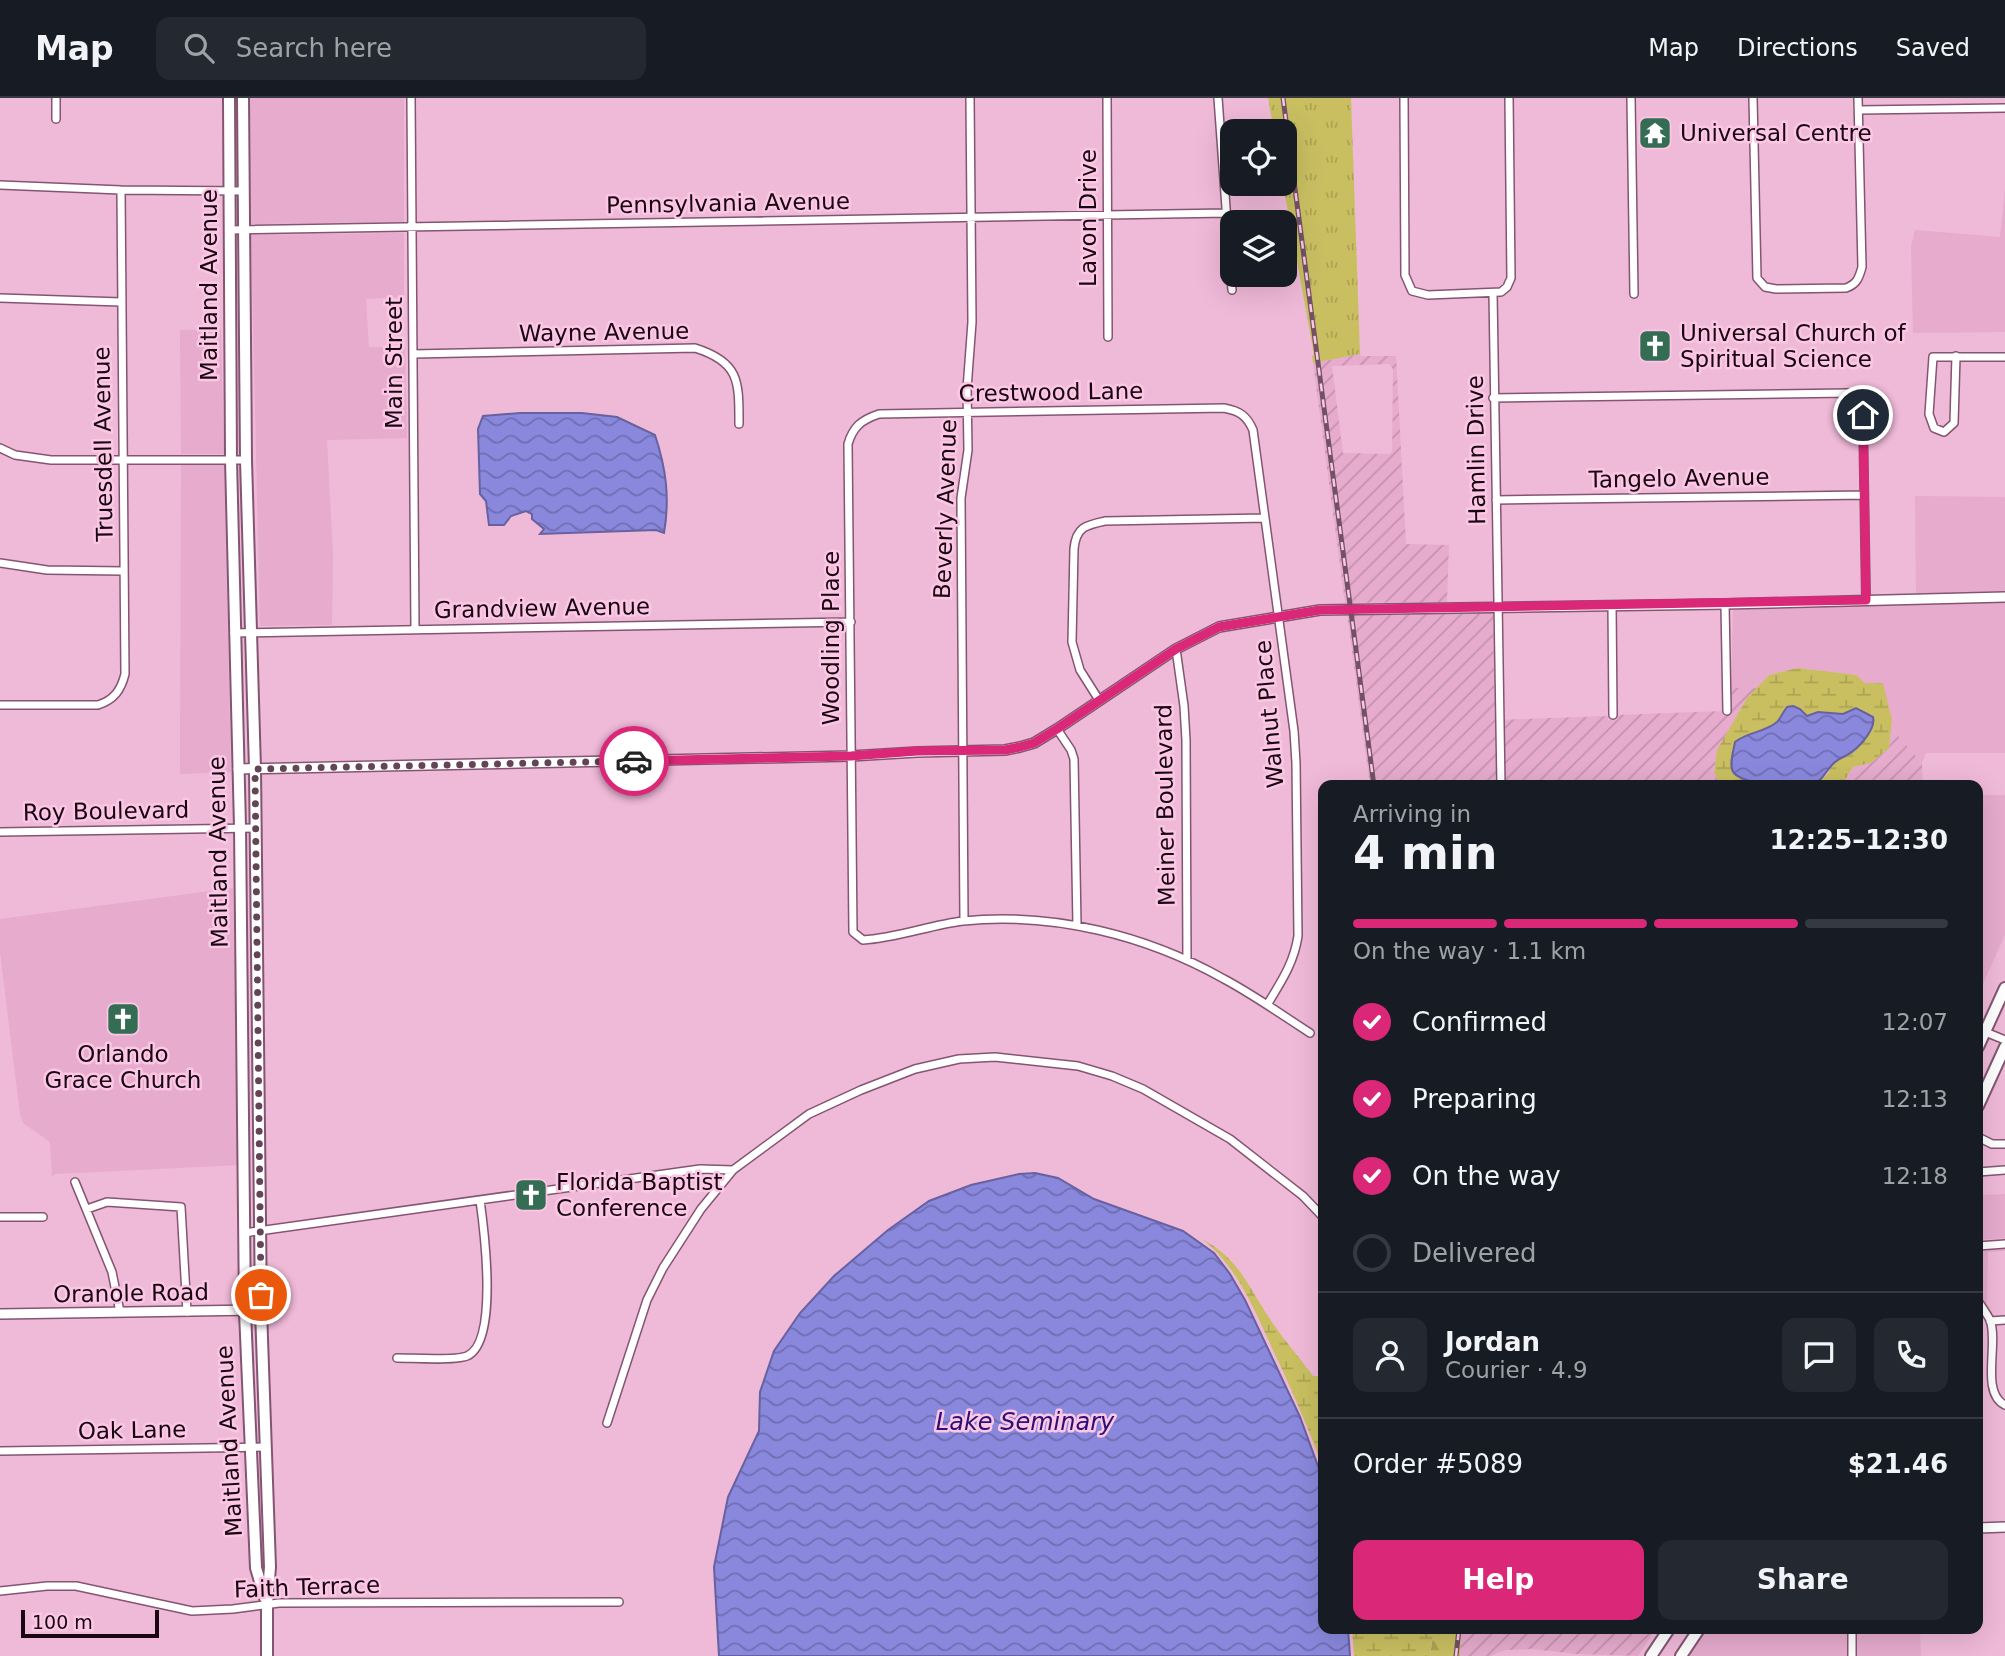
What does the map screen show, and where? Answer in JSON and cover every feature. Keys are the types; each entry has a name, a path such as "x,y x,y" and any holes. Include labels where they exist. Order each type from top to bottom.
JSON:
{"main road":[{"name":"Maitland Avenue","path":"229,98 231,460 240,827 244,1312 256,1568 267,1604"},
{"name":"Maitland Avenue","path":"243,98 246,460 255,769 261,1310 270,1567 267,1656"},
{"path":"1983,1026 2005,988"},
{"path":"242,1051 258,1031"},
{"path":"1983,1095 2005,1047"},
{"path":"1651,1656 1666,1634"},
{"path":"1681,1656 1696,1634"}],"street":[{"path":"55,119 56,98"},
{"name":"Main Street","path":"411,98 415,629"},
{"name":"Beverly Avenue","path":"964,921 961,498 968,450 967,412 972,322 970,98"},
{"name":"Lavon Drive","path":"1107,98 1108,337"},
{"path":"1218,98 1227,210"},
{"path":"1404,98 1405,275 1412,291 1428,295 1501,292 1511,278 1508,98"},
{"path":"1631,98 1633,294"},
{"path":"1753,98 1755,265 1760,283 1776,289 1838,289 1855,284 1859,278 1858,98"},
{"path":"1858,110 2005,107"},
{"path":"0,185 244,191"},
{"name":"Truesdell Avenue","path":"0,705 98,705 107,702 116,694 125,674 121,190"},
{"name":"Pennsylvania Avenue","path":"229,230 1220,213"},
{"name":"Hamlin Drive","path":"1493,293 1501,780"},
{"path":"0,298 121,302"},
{"name":"Wayne Avenue","path":"413,355 695,348 725,361 734,371 738,385 739,424"},
{"path":"1956,356 1954,423 1944,432 1934,428 1929,414 1933,357 1956,356 2005,357"},
{"path":"1493,398 1839,392 1856,397 1863,415 1866,600"},
{"name":"Crestwood Lane","path":"858,424 879,414 967,412 1224,408 1236,410 1245,416"},
{"name":"Walnut Place","path":"1245,416 1254,430 1296,764 1298,936 1289,970 1267,1005"},
{"name":"Woodling Place","path":"858,424 848,444 851,923 857,937 871,939 927,926 964,921"},
{"path":"0,448 15,454 51,460 246,460"},
{"name":"Tangelo Avenue","path":"1496,500 1864,495"},
{"path":"1099,700 1080,670 1072,642 1074,549 1075,537 1081,529 1105,521 1265,518"},
{"path":"0,563 47,570 123,571"},
{"path":"238,769 851,756 1005,750 1034,743 1176,649 1219,627 1279,616 1344,608 1725,604 2005,597"},
{"path":"1725,604 1727,710"},
{"path":"1612,605 1613,715"},
{"name":"Grandview Avenue","path":"234,632 851,622"},
{"name":"Meiner Boulevard","path":"1176,649 1186,740 1187,960"},
{"path":"1057,729 1074,759 1077,925"},
{"name":"Roy Boulevard","path":"0,832 256,828"},
{"path":"241,918 257,918"},
{"path":"964,921 1006,919 1077,925 1125,937 1187,960 1224,979 1310,1033"},
{"path":"1983,1031 2005,1040"},
{"path":"607,1423 629,1350 663,1268 701,1209 733,1170 809,1114 915,1069 959,1059 995,1057 1079,1066 1143,1089 1230,1139 1303,1196 1318,1212"},
{"path":"1983,1140 1992,1144 2005,1144"},
{"path":"244,1233 700,1169 733,1170"},
{"path":"1983,1172 2005,1170"},
{"path":"75,1182 111,1272 120,1312"},
{"path":"397,1358 468,1356 479,1343 488,1273 480,1200"},
{"path":"87,1209 107,1202 181,1207 187,1312"},
{"path":"0,1217 43,1217"},
{"path":"1983,1246 2005,1244"},
{"path":"1983,1309 1990,1321 1993,1341 1992,1390 1999,1402 2005,1405"},
{"name":"Oranole Road","path":"0,1314 261,1310"},
{"path":"1990,1321 2005,1320"},
{"name":"Oak Lane","path":"0,1451 265,1447"},
{"path":"1983,1528 2005,1527"},
{"name":"Faith Terrace","path":"0,1591 76,1586 192,1611 267,1604 619,1602"},
{"path":"1852,1634 1852,1656"}],"shaded area":[{"path":"249,98 404,98 404,222 251,224"},
{"path":"2005,189 2005,332 1913,333 1911,247 1915,230 2000,237"},
{"path":"404,233 404,297 366,299 369,347 405,348 407,438 327,440 333,555 332,625 260,626 251,235"},
{"path":"221,329 224,454 181,454 180,330"},
{"path":"1360,354 1396,356 1406,544 1449,545 1447,602 1345,603 1313,363","holes":["1389,364 1393,369 1392,452 1343,453 1332,366"]},
{"path":"181,465 224,465 231,772 180,774"},
{"path":"1915,496 2005,497 2005,591 1916,594"},
{"path":"2005,602 2005,753 1926,753 1922,763 1891,728 1892,720 1857,675 1798,668 1769,675 1757,688 1731,688 1733,610"},
{"path":"1493,612 1495,715 1498,715 1498,720 1608,716 1608,720 1617,720 1618,715 1722,711 1723,716 1731,716 1731,688 1757,688 1747,698 1717,750 1714,773 1718,780 1369,780 1347,614"},
{"path":"1891,728 1922,763 1923,780 1845,780 1853,767 1871,763 1889,748"},
{"path":"1983,795 2005,795 2005,935 1983,984"},
{"path":"233,888 239,1165 55,1174 52,1177 50,1142 23,1123 20,1114 0,952 0,919"},
{"path":"2005,1194 2005,1238 1983,1240 1983,1195"},
{"path":"2005,1249 1988,1252 1987,1307 1983,1301 1983,1251"},
{"path":"1461,1634 1653,1634 1638,1656 1532,1649 1505,1650 1491,1656 1460,1656"},
{"path":"1701,1634 1847,1634 1847,1656 1687,1656"},
{"path":"1857,1634 1920,1634 1921,1656 1857,1656"}],"green space":[{"path":"1268,98 1351,98 1360,354 1313,363 1314,355 1297,261 1297,210 1288,210 1285,196 1297,196 1297,119 1272,119"},
{"path":"1798,668 1857,675 1864,683 1883,683 1892,720 1889,748 1871,763 1853,767 1845,780 1820,780 1828,774 1832,764 1851,753 1868,732 1856,708 1843,714 1826,712 1807,716 1787,707 1773,725 1735,742 1732,767 1734,772 1747,780 1718,780 1714,773 1717,750 1747,698 1769,675"},
{"path":"1202,1239 1233,1263 1273,1324 1313,1376 1318,1376 1318,1456 1293,1393 1251,1303 1235,1275"},
{"path":"1352,1634 1433,1634 1430,1656 1354,1656"},
{"path":"1433,1634 1461,1634 1460,1656 1430,1656"}],"water":[{"path":"582,413 617,417 655,435 666,483 664,533 656,530 540,534 544,529 532,519 532,514 526,511 511,516 504,525 489,525 486,501 480,494 478,429 483,416"},
{"path":"1787,707 1800,709 1807,716 1818,712 1843,714 1856,708 1873,717 1873,721 1867,736 1856,749 1836,761 1820,780 1748,780 1739,777 1732,770 1731,762 1735,742 1773,725"},
{"name":"Lake Seminary","path":"1035,1173 1058,1178 1094,1199 1183,1231 1214,1253 1230,1274 1300,1417 1318,1466 1318,1634 1348,1634 1350,1656 719,1656 714,1567 728,1497 759,1431 760,1392 774,1351 800,1313 834,1276 888,1230 929,1201 971,1185"}],"railway":[{"path":"1283,98 1373,780"},
{"path":"1456,1656 1458,1634"}],"way so far":[{"path":"261,1295 255,769 634,761"}],"place":[{"name":"Universal Centre","path":"1655,133"},
{"name":"Universal Church of Spiritual Science","path":"1655,346"},
{"name":"Orlando Grace Church","path":"123,1019"},
{"name":"Florida Baptist Conference","path":"531,1195"}],"route":[{"path":"634,761 851,756 917,751 993,751 1020,747 1034,743 1176,649 1219,627 1320,610 1866,600 1863,415"}]}
